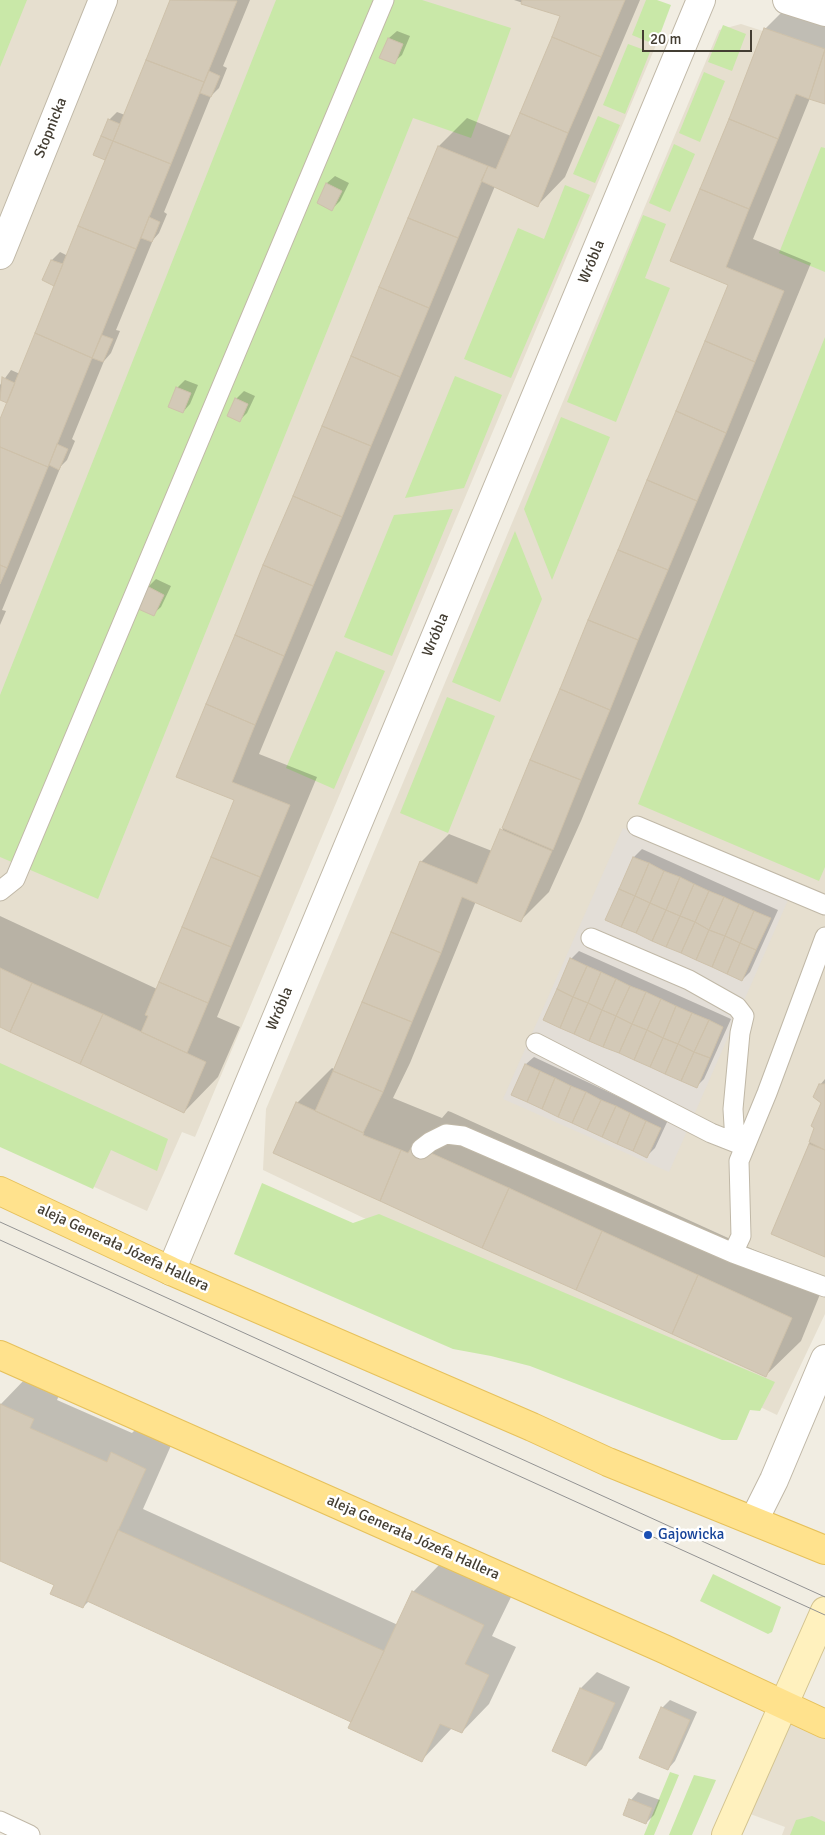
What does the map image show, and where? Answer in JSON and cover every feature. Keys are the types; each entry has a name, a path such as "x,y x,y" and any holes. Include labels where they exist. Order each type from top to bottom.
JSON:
{"main road":[{"name":"aleja Generała Józefa Hallera","path":"0,1191 171,1271 523,1423 608,1462 825,1550"},
{"name":"aleja Generała Józefa Hallera","path":"0,1355 664,1649 825,1724"}],"street":[{"name":"Stopnicka","path":"0,255 103,0"},
{"name":"Wróbla","path":"171,1271 701,0"},
{"path":"787,0 825,12"},
{"path":"754,1520 774,1480 825,1359"},
{"path":"726,1835 825,1611"}],"lane":[{"path":"0,891 15,879 384,0"},
{"path":"637,826 825,905"},
{"path":"740,1144 825,937"},
{"path":"591,938 689,980 737,1007 744,1016 740,1033 734,1109 740,1144 741,1236 733,1253"},
{"path":"536,1043 711,1133 740,1144"},
{"path":"421,1149 446,1134 463,1136 733,1253 825,1287"},
{"path":"0,1821 30,1835"}],"shaded area":[{"path":"0,0 653,0 659,38 195,1137 182,1132 147,1211 0,1144"},
{"path":"741,24 825,51 825,1314 777,1415 263,1170 266,1109 719,30"},
{"path":"623,828 788,900 669,1172 503,1099"},
{"path":"783,1706 825,1724 825,1835 782,1835 785,1827 737,1809"}],"green space":[{"path":"0,0 27,0 0,67"},
{"path":"276,0 422,0 511,28 471,138 413,118 98,899 0,857 0,695"},
{"path":"646,0 657,0 671,5 656,45 632,35"},
{"path":"723,25 746,34 732,71 708,62"},
{"path":"628,44 650,52 625,114 603,105"},
{"path":"704,72 725,81 700,142 679,133"},
{"path":"598,116 620,125 595,183 573,174"},
{"path":"674,144 695,154 670,212 649,203"},
{"path":"821,147 825,148 825,272 779,253"},
{"path":"565,185 590,195 511,378 464,359 518,228 544,239"},
{"path":"643,215 666,224 645,278 670,288 616,422 567,402"},
{"path":"825,337 825,867 819,881 638,804"},
{"path":"455,376 502,395 464,488 405,498"},
{"path":"561,417 610,437 552,580 524,509"},
{"path":"453,509 392,656 344,637 394,515"},
{"path":"515,531 542,599 500,702 452,682"},
{"path":"336,651 385,671 334,789 286,768"},
{"path":"447,697 495,716 448,833 400,813"},
{"path":"0,1063 168,1139 157,1171 111,1150 93,1189 0,1147"},
{"path":"262,1183 353,1223 379,1214 775,1382 760,1411 750,1410 737,1440 722,1440 530,1366 453,1349 234,1254"},
{"path":"713,1574 781,1607 772,1632 768,1634 700,1601"},
{"path":"670,1772 679,1775 654,1835 644,1835"},
{"path":"694,1775 716,1780 692,1835 669,1835"},
{"path":"812,1816 825,1822 825,1835 790,1835 796,1820"}],"building":[{"path":"170,0 237,1 204,82 146,60"},
{"path":"522,0 625,0 601,57 552,37 560,16 521,4"},
{"path":"764,28 825,49 809,99 796,94 778,139 729,119"},
{"path":"552,37 601,57 568,133 520,113"},
{"path":"388,38 403,44 395,64 379,58"},
{"path":"825,50 825,104 809,99"},
{"path":"146,60 204,82 171,164 113,141"},
{"path":"209,71 220,76 211,97 200,93"},
{"path":"520,113 568,133 538,207 481,181 488,166 496,169"},
{"path":"108,119 120,124 113,141 101,136"},
{"path":"729,119 778,139 749,209 700,189"},
{"path":"101,136 113,141 105,160 93,155"},
{"path":"113,141 171,164 136,249 78,226"},
{"path":"438,146 488,166 458,238 408,218"},
{"path":"326,183 342,191 332,211 317,203"},
{"path":"700,189 749,209 726,267 784,291 755,362 705,341 728,285 670,261"},
{"path":"149,217 160,222 152,242 141,238"},
{"path":"408,218 458,238 429,308 379,287"},
{"path":"78,226 136,249 92,358 35,333"},
{"path":"51,260 63,264 54,286 42,280"},
{"path":"379,287 429,308 400,377 351,356"},
{"path":"35,333 92,358 48,467 0,447 0,419"},
{"path":"102,335 113,339 103,362 92,358"},
{"path":"705,341 755,362 726,433 676,411"},
{"path":"351,356 400,377 371,446 322,426"},
{"path":"2,377 15,383 7,403 0,400"},
{"path":"176,387 191,393 183,413 168,407"},
{"path":"235,398 248,404 240,422 227,416"},
{"path":"676,411 726,433 697,501 647,480"},
{"path":"322,426 371,446 342,517 293,496"},
{"path":"57,444 68,449 59,470 49,465"},
{"path":"0,447 48,467 7,568 0,565"},
{"path":"647,480 697,501 668,570 618,550"},
{"path":"293,496 342,517 313,586 263,565"},
{"path":"618,550 668,570 638,640 588,620"},
{"path":"0,565 7,568 0,584"},
{"path":"263,565 313,586 284,656 235,635"},
{"path":"147,586 164,595 154,616 136,608"},
{"path":"588,620 638,640 610,710 560,689"},
{"path":"235,635 284,656 255,725 206,704"},
{"path":"560,689 610,710 581,780 530,760"},
{"path":"206,704 255,725 232,782 290,805 260,877 211,857 234,800 176,777"},
{"path":"530,760 581,780 553,850 502,828"},
{"path":"500,829 552,851 521,922 462,897 441,953 391,932 420,861 477,884"},
{"path":"211,857 260,877 231,947 182,927"},
{"path":"633,857 649,863 635,896 619,889"},
{"path":"649,863 664,871 650,903 635,896"},
{"path":"664,871 680,877 666,910 650,903"},
{"path":"680,877 694,884 680,916 666,910"},
{"path":"694,884 709,891 695,922 680,916"},
{"path":"619,889 635,896 621,927 605,920"},
{"path":"709,891 724,897 709,930 695,922"},
{"path":"635,896 650,903 636,933 621,927"},
{"path":"724,897 739,904 725,936 709,930"},
{"path":"650,903 666,910 652,941 636,933"},
{"path":"739,904 754,911 740,943 725,936"},
{"path":"666,910 680,916 666,947 652,941"},
{"path":"754,911 771,918 756,950 740,943"},
{"path":"680,916 695,922 681,953 666,947"},
{"path":"695,922 709,930 696,960 681,953"},
{"path":"182,927 231,947 208,1003 159,982"},
{"path":"709,930 725,936 712,967 696,960"},
{"path":"391,932 441,953 412,1022 362,1002"},
{"path":"725,936 740,943 727,974 712,967"},
{"path":"740,943 756,950 742,981 727,974"},
{"path":"570,958 587,966 573,997 557,989"},
{"path":"587,966 601,972 588,1003 573,997"},
{"path":"0,968 32,983 10,1032 0,1027"},
{"path":"601,972 616,979 602,1010 588,1003"},
{"path":"616,979 630,986 616,1016 602,1010"},
{"path":"159,982 208,1003 187,1053 141,1032 148,1016 145,1015"},
{"path":"32,983 103,1014 80,1064 10,1032"},
{"path":"630,986 646,992 632,1024 616,1016"},
{"path":"557,989 573,997 560,1028 543,1020"},
{"path":"646,992 661,999 647,1030 632,1024"},
{"path":"573,997 588,1003 574,1034 560,1028"},
{"path":"661,999 676,1006 663,1038 647,1030"},
{"path":"362,1002 412,1022 383,1092 333,1071"},
{"path":"588,1003 602,1010 589,1041 574,1034"},
{"path":"676,1006 692,1013 678,1044 663,1038"},
{"path":"602,1010 616,1016 603,1047 589,1041"},
{"path":"692,1013 709,1020 694,1052 678,1044"},
{"path":"103,1014 206,1062 184,1113 80,1064"},
{"path":"616,1016 632,1024 619,1053 603,1047"},
{"path":"709,1020 723,1027 710,1058 694,1052"},
{"path":"632,1024 647,1030 634,1060 619,1053"},
{"path":"647,1030 663,1038 650,1067 634,1060"},
{"path":"663,1038 678,1044 665,1074 650,1067"},
{"path":"678,1044 694,1052 681,1081 665,1074"},
{"path":"694,1052 710,1058 697,1088 681,1081"},
{"path":"525,1064 540,1071 527,1102 511,1095"},
{"path":"333,1071 383,1092 363,1133 315,1111"},
{"path":"540,1071 555,1078 542,1109 527,1102"},
{"path":"555,1078 571,1086 558,1117 542,1109"},
{"path":"819,1084 825,1084 825,1150 809,1142 814,1128 811,1126 821,1103 813,1097"},
{"path":"571,1086 586,1092 572,1123 558,1117"},
{"path":"586,1092 601,1100 587,1130 572,1123"},
{"path":"601,1100 616,1106 602,1137 587,1130"},
{"path":"296,1102 364,1133 363,1135 401,1150 380,1201 273,1153"},
{"path":"616,1106 630,1113 617,1144 602,1137"},
{"path":"630,1113 646,1121 633,1151 617,1144"},
{"path":"646,1121 661,1128 647,1158 633,1151"},
{"path":"809,1144 825,1150 825,1257 771,1234"},
{"path":"413,1145 509,1188 482,1248 380,1201 401,1150 408,1153"},
{"path":"509,1188 602,1231 576,1290 482,1248"},
{"path":"602,1231 698,1275 672,1334 576,1290"},
{"path":"698,1275 792,1318 766,1377 672,1334"},
{"path":"0,1404 34,1419 30,1428 107,1462 111,1452 146,1469 83,1608 50,1594 54,1585 0,1561"},
{"path":"118,1530 384,1651 351,1722 87,1601"},
{"path":"412,1591 484,1625 465,1664 489,1675 462,1733 440,1724 422,1762 348,1728"},
{"path":"580,1688 615,1703 586,1766 552,1751"},
{"path":"661,1707 690,1720 668,1770 639,1758"},
{"path":"629,1799 652,1808 646,1824 623,1815"}],"tram line":[{"path":"0,1222 825,1597"},
{"path":"0,1240 825,1615"}],"place":[{"name":"Gajowicka","path":"648,1535"}]}
